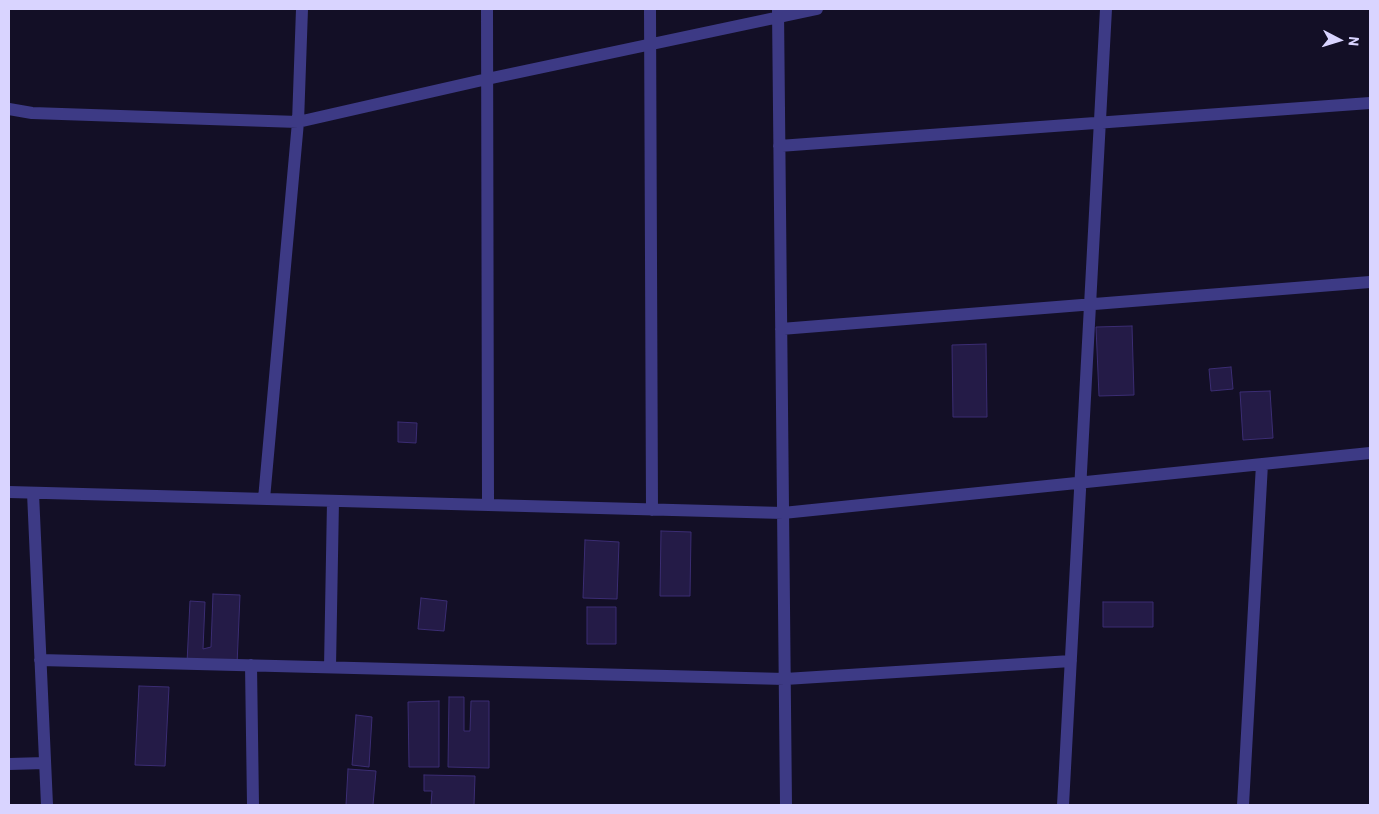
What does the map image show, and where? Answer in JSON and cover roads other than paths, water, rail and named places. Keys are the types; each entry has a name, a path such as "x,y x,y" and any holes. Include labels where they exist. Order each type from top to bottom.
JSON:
{"street":[{"path":"264,499 298,122 302,9"},
{"path":"487,9 488,506"},
{"path":"650,9 652,510"},
{"path":"9,109 32,113 298,122 650,44 778,13 817,9"},
{"path":"1063,805 1082,483 1106,9"},
{"path":"778,13 786,805"},
{"path":"779,146 1370,103"},
{"path":"781,329 1370,282"},
{"path":"9,492 783,513 1370,453"},
{"path":"1243,805 1262,464"},
{"path":"32,493 47,805"},
{"path":"330,667 333,501"},
{"path":"40,660 785,679 1071,661"},
{"path":"251,665 253,805"},
{"path":"9,764 45,763"}]}
